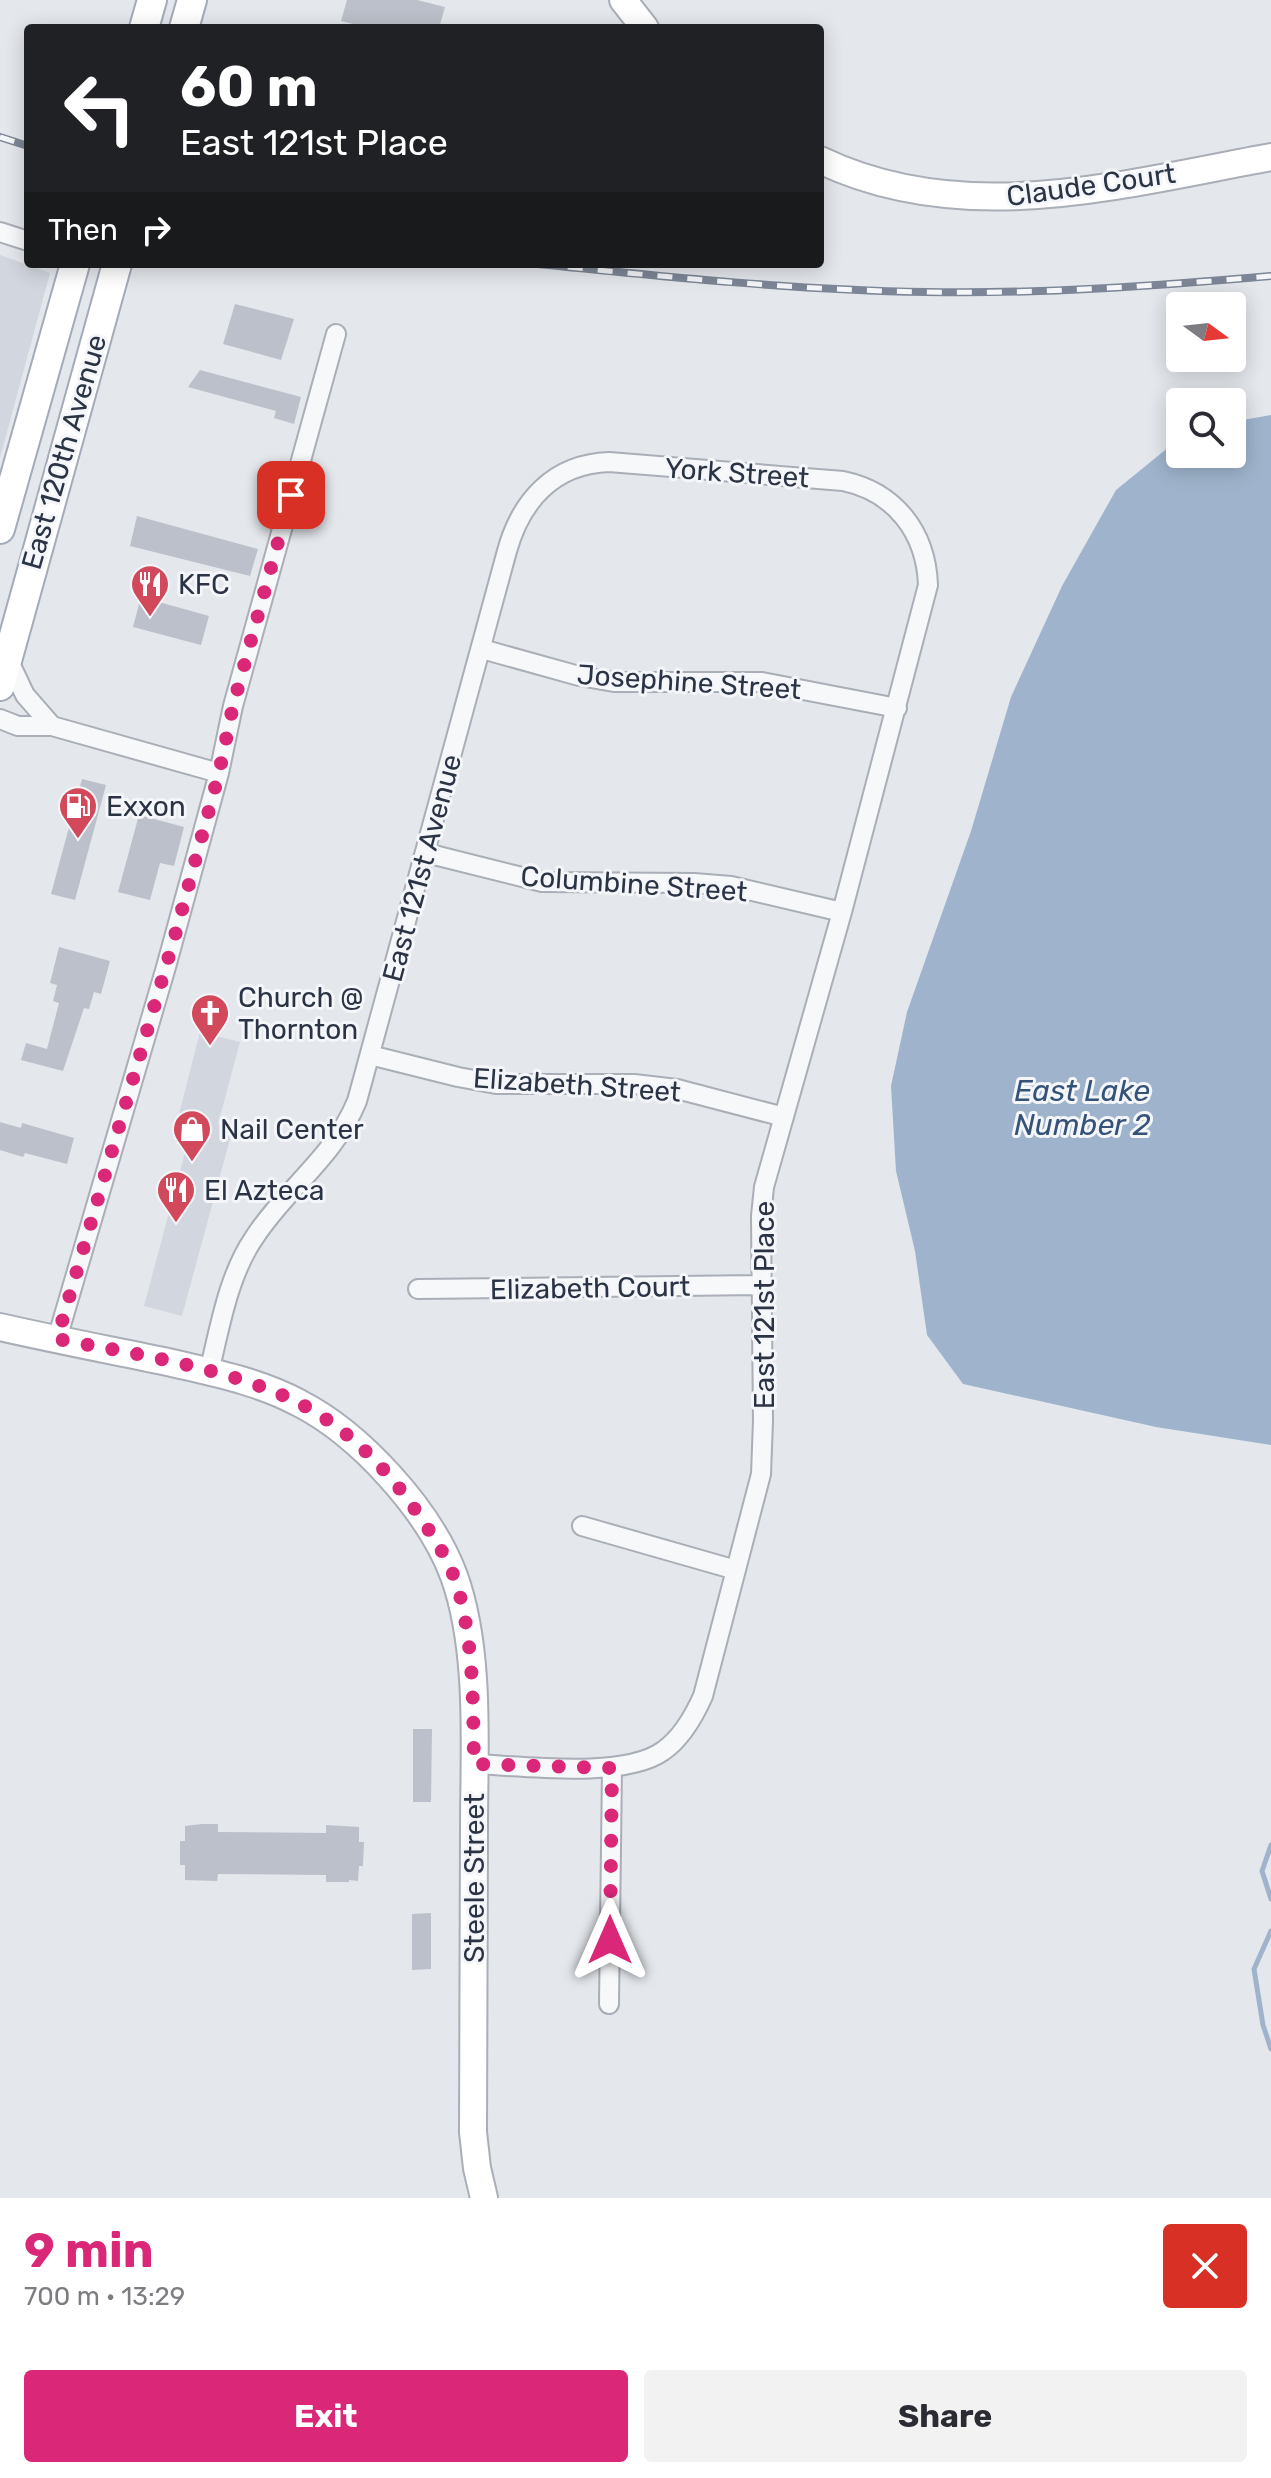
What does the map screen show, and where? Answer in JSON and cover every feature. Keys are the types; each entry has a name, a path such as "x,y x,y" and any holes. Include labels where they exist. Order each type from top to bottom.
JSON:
{"main road":[{"path":"145,24 152,0"},
{"path":"185,24 192,0"},
{"name":"East 120th Avenue","path":"0,529 74,268"},
{"name":"East 120th Avenue","path":"4,672 112,268"}],"street":[{"path":"623,0 642,24"},
{"name":"Claude Court","path":"824,162 862,177 901,187 951,196 1001,198 1079,192 1271,157"},
{"path":"0,232 24,240"},
{"path":"57,1339 163,979 219,773 233,706 336,334"},
{"name":"York Street","path":"550,481 585,464 609,462 843,481 857,484 888,499 912,526"},
{"name":"East 121st Avenue","path":"209,1372 220,1325 245,1252 280,1202 341,1136 357,1101 507,551 518,517 550,481"},
{"name":"East 121st Place","path":"474,1764 612,1768 636,1764 663,1751 683,1732 703,1696 761,1474 762,1202 928,585 922,546 912,526"},
{"name":"Josephine Street","path":"482,649 566,673 614,682 762,682 897,708"},
{"path":"4,672 52,726"},
{"path":"0,719 18,726 52,726 219,773"},
{"name":"Columbine Street","path":"426,853 542,882 731,886 842,912"},
{"name":"Elizabeth Street","path":"370,1055 496,1084 634,1084 677,1089 784,1117"},
{"name":"Elizabeth Court","path":"418,1289 761,1285"},
{"name":"Steele Street","path":"0,1327 209,1372 286,1396 329,1421 361,1447 394,1481 444,1551 462,1601 470,1658 474,1764 473,2132 484,2198"},
{"path":"582,1526 736,1570"},
{"path":"609,2004 612,1768"}],"shaded area":[{"path":"0,255 24,264 24,268 50,273 0,458"},
{"path":"200,1032 240,1042 218,1124 233,1128 182,1316 144,1306 194,1119 179,1114"}],"water":[{"name":"East Lake Number 2","path":"1271,415 1271,1445 1156,1427 963,1384 927,1335 915,1251 896,1171 891,1086 907,1012 971,831 1011,697 1062,586 1116,490 1166,449 1166,468 1246,468 1246,419"}],"building":[{"path":"347,0 417,0 445,7 440,24 353,24 341,21"},
{"path":"235,304 294,319 281,360 223,344"},
{"path":"200,370 301,397 294,424 274,418 276,411 188,387"},
{"path":"137,516 258,549 250,576 130,546"},
{"path":"141,597 209,616 201,645 133,627"},
{"name":"Exxon","path":"82,779 106,785 75,900 51,894"},
{"path":"139,815 184,827 174,866 160,863 150,900 118,892"},
{"path":"59,947 110,961 101,994 94,992 89,1009 84,1008 63,1071 21,1060 26,1043 47,1049 59,1003 53,1001 57,985 50,983"},
{"path":"0,1122 21,1128 22,1123 74,1138 67,1164 0,1150"},
{"path":"413,1729 432,1729 431,1802 413,1802"},
{"path":"218,1824 218,1832 326,1833 326,1825 359,1827 359,1842 364,1842 363,1866 359,1866 358,1881 349,1882 326,1882 326,1875 218,1874 217,1881 185,1880 185,1865 180,1865 180,1841 185,1841 185,1826"},
{"path":"431,1913 431,1969 412,1970 412,1914"}],"waterway":[{"path":"1271,1845 1262,1871 1271,1899"},
{"path":"1271,1931 1254,1969 1263,2025 1271,2049"}],"railway":[{"path":"0,137 24,145"},
{"path":"579,268 780,286 926,292 1012,292 1271,276"}],"place":[{"name":"KFC","path":"150,618"},
{"name":"Exxon","path":"78,840"},
{"name":"Church @ Thornton","path":"210,1047"},
{"name":"Nail Center","path":"192,1163"},
{"name":"El Azteca","path":"176,1224"}],"route":[{"path":"291,495 176,932 57,1339 209,1372 286,1396 329,1421 377,1462 410,1501 444,1551 455,1578 462,1601 470,1658 474,1764 612,1768 610,1940"}]}
